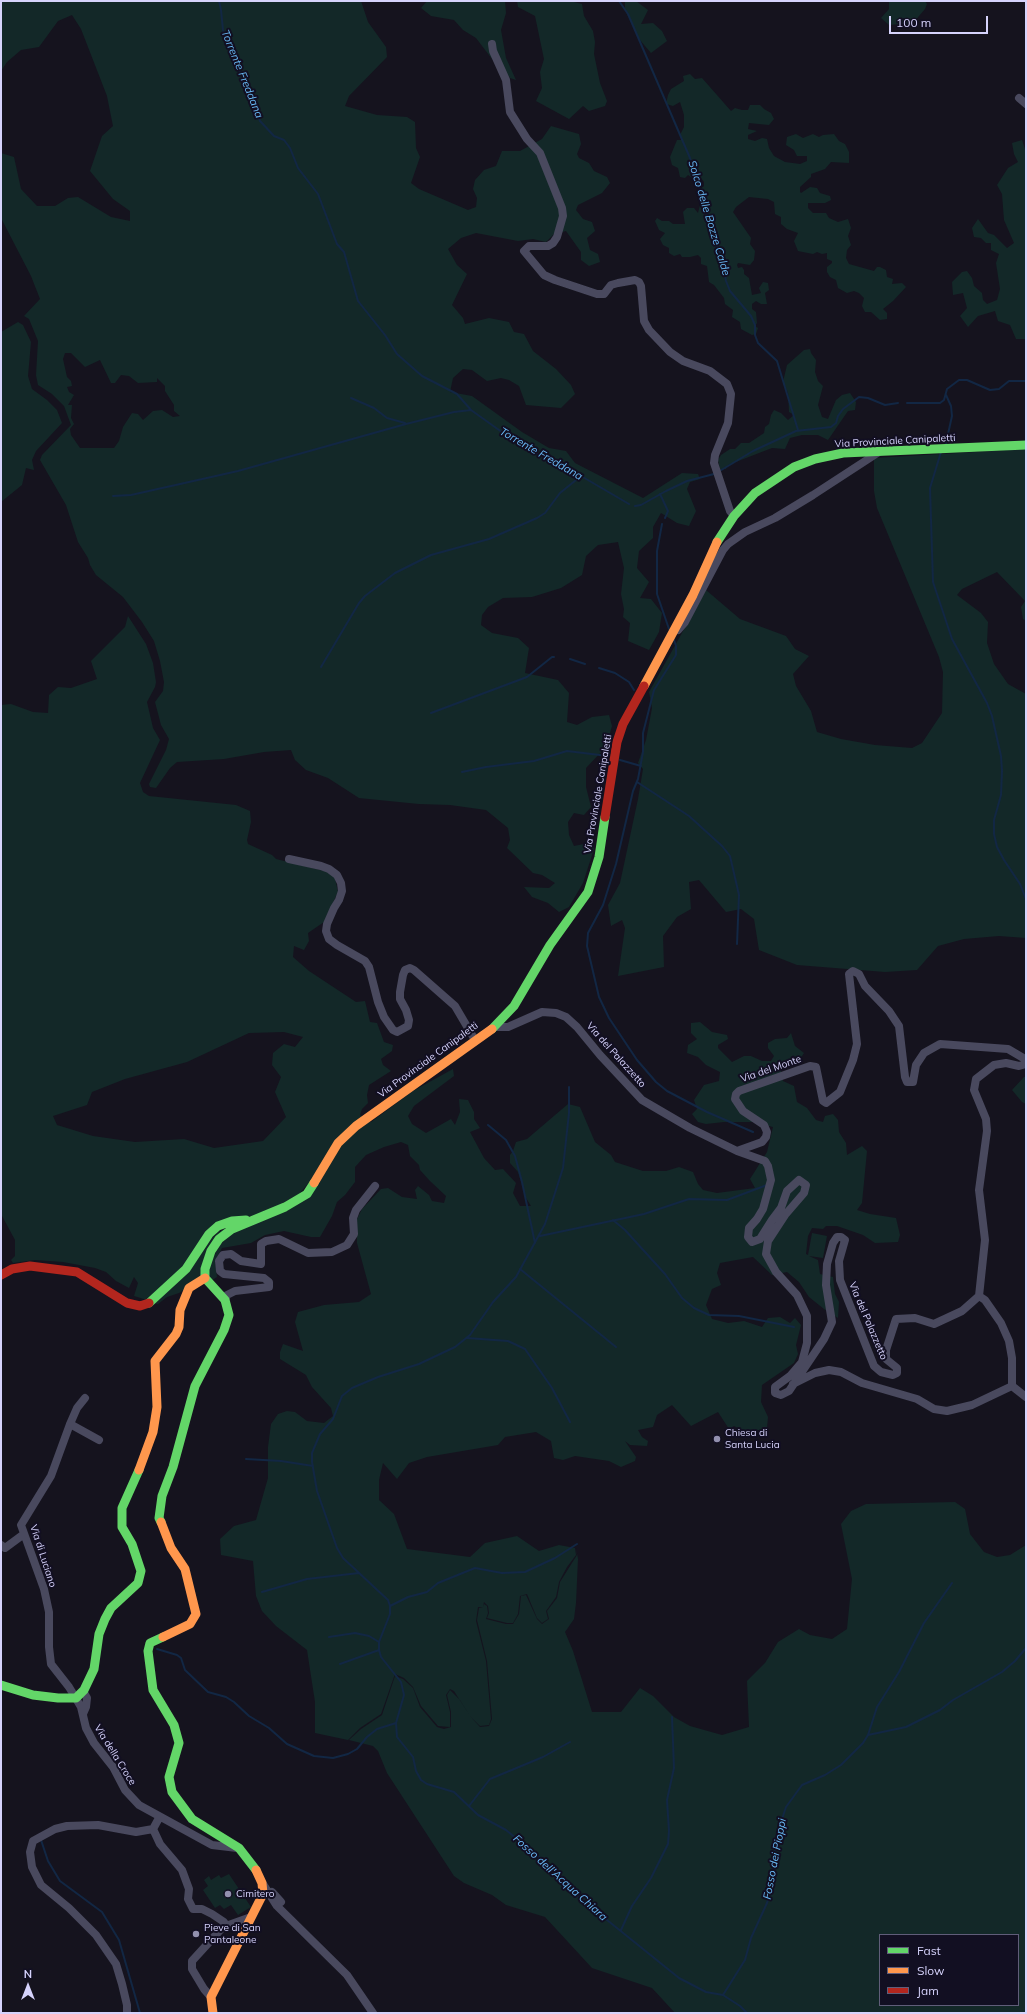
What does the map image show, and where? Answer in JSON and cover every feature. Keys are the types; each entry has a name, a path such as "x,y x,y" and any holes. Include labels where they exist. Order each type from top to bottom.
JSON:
{"main road":[{"name":"Via Provinciale Canipaletti","path":"206,1278 205,1269 211,1251 219,1239 232,1230 285,1207 307,1194 338,1143 356,1126 494,1027 514,1006 550,945 588,892 599,857 617,742 623,724 700,582 714,547 734,516 755,493 775,478 794,467 815,459 843,453 1026,445"},
{"path":"1,1275 12,1269 30,1266 77,1272 127,1303 140,1306 148,1303 186,1269 209,1234 218,1226 232,1221 256,1219"},
{"path":"1,1685 12,1690 33,1695 76,1698 83,1691 94,1669 99,1634 105,1619 111,1608 138,1583 141,1571 132,1544 122,1527 122,1508 137,1476 153,1432 157,1407 155,1360 176,1334 179,1327 180,1310 189,1288 206,1278 225,1300 229,1315 224,1330 195,1386 173,1467 162,1496 159,1518 171,1548 184,1568 196,1614 190,1624 150,1643 148,1651 153,1690 174,1725 179,1742 169,1777 172,1792 180,1805 192,1819 239,1848 254,1865 262,1883 263,1894 211,1997 214,2013"}],"street":[{"path":"492,44 493,51 506,80 510,112 514,120 540,153 562,208 563,216 557,238 553,243 548,246 528,246 524,251 544,275 596,294 604,294 611,285 618,283 635,280 639,282 641,286 644,321 649,330 670,352 683,361 710,371 718,376 730,389 731,406 728,423 715,455 716,472 730,511 734,516"},
{"path":"1019,98 1026,104"},
{"path":"668,641 685,622 723,550 728,544 745,532 775,518 813,495 880,451"},
{"path":"290,859 321,866 329,869 337,875 341,883 342,891 327,924 326,931 329,938 337,945 365,961 369,967 378,1002 384,1017 393,1030 397,1032 408,1026 409,1020 400,999 400,992 405,970 410,968 455,1006 475,1040"},
{"name":"Via del Monte","path":"737,1151 762,1142 766,1137 767,1132 764,1125 743,1111 735,1099 736,1094 739,1091 810,1066 816,1067 823,1101 826,1103 840,1092 853,1060 857,1044 849,974 853,971 858,974 865,986 889,1011 899,1026 905,1077 907,1082 913,1082 916,1065 924,1053 940,1044 1008,1049 1025,1059 1026,1064 1019,1066 1006,1063 994,1065 976,1079 974,1090 978,1104 986,1119 987,1131 979,1190 985,1240 979,1296"},
{"name":"Via del Palazzetto","path":"494,1027 508,1027 542,1012 556,1013 566,1017 577,1027 600,1055 642,1100 690,1128 737,1151 765,1161 768,1166 771,1180 763,1209 758,1219 749,1228 748,1237 752,1242 760,1239 781,1208 787,1191 799,1180 806,1185 804,1193 785,1215 768,1241 766,1254 776,1272 797,1295 807,1316 807,1343 802,1362 790,1376 775,1387 775,1393 781,1395 787,1393 824,1339 832,1322 827,1278 829,1255 833,1243 837,1237 841,1237 845,1240 839,1261 840,1280 874,1366 887,1374 893,1375 897,1373 897,1368 886,1359 886,1350 896,1319 915,1318 934,1324 962,1311 979,1296"},
{"path":"225,1300 227,1295 235,1291 270,1287 269,1282 264,1278 224,1274 220,1271 219,1261 223,1255 231,1254 241,1261 261,1264 261,1244 266,1241 279,1239 308,1253 332,1252 347,1245 354,1234 353,1218 356,1210 375,1186"},
{"path":"979,1296 989,1305 1001,1323 1009,1342 1012,1358 1012,1386"},
{"path":"791,1386 815,1373 829,1370 841,1372 862,1383 916,1399 934,1409 947,1411 972,1405 1012,1386"},
{"path":"1012,1386 1026,1397"},
{"name":"Via di Luciano","path":"76,1698 51,1664 48,1612 44,1589 21,1525 51,1476 70,1424 77,1408 85,1398"},
{"path":"70,1424 99,1440"},
{"path":"1,1545 5,1548 24,1534"},
{"path":"83,1691 87,1698 86,1707 83,1714"},
{"name":"Via della Croce","path":"76,1698 83,1714 86,1728 94,1743 113,1767 125,1790 139,1805 159,1818 212,1845 239,1848"},
{"path":"126,2013 127,2005 116,1964 96,1935 69,1908 41,1885 32,1867 30,1852 33,1841 55,1829 67,1826 98,1825 136,1832 153,1828 159,1818"},
{"path":"153,1828 164,1849 182,1870 189,1889 188,1899 193,1909 202,1909 212,1914 224,1922 223,1927"},
{"path":"262,1883 281,1902"},
{"path":"262,1883 277,1906 347,1975 373,2013"},
{"path":"211,1997 204,1989 192,1969 192,1961 223,1927 251,1917"}],"green space":[{"path":"1,1 361,1 368,22 386,47 387,57 349,96 345,106 377,115 407,117 415,122 416,148 420,157 411,183 419,189 468,210 476,207 477,198 473,189 475,180 484,170 496,166 502,151 520,151 542,139 551,126 579,134 581,144 577,154 579,158 589,163 594,171 607,177 610,183 602,193 578,205 576,210 583,219 592,222 595,231 587,238 590,250 598,254 600,262 589,266 581,260 581,252 566,231 554,234 546,242 533,239 518,241 476,233 461,238 448,249 457,265 467,274 452,305 463,318 465,324 489,318 509,322 514,332 524,334 533,351 556,369 571,385 575,394 561,408 526,405 519,386 509,380 501,378 487,381 472,370 463,369 453,378 450,392 472,396 522,432 549,448 566,451 575,463 643,498 682,473 698,474 700,479 690,482 687,489 696,511 689,526 677,523 661,513 653,527 653,538 639,551 637,568 649,582 640,598 651,599 662,613 659,632 649,650 628,641 630,623 623,617 624,609 621,594 624,568 618,542 598,545 586,556 582,575 561,588 532,597 503,598 488,607 482,615 481,625 492,633 518,638 529,648 525,673 558,680 569,693 567,722 577,725 592,717 609,715 612,726 606,747 586,768 586,787 591,807 584,815 574,813 568,822 569,835 574,846 584,844 592,839 594,849 583,883 569,907 559,912 548,903 532,897 524,887 549,888 555,883 542,875 533,873 507,848 510,840 508,828 486,810 450,805 419,804 359,798 328,778 306,770 295,760 291,750 264,752 224,759 177,762 170,768 156,788 150,787 149,784 166,750 169,739 161,725 155,702 163,691 164,682 160,661 154,641 142,622 123,597 96,575 90,565 88,558 78,542 66,505 40,460 42,455 71,425 64,406 52,394 38,385 36,375 38,341 29,319 24,316 40,299 31,276 1,218 1,153 14,157 21,189 37,206 55,206 68,198 78,197 111,217 130,221 130,211 113,199 90,171 102,136 113,126 107,96 81,29 72,15 58,21 39,47 21,50 7,62 1,71","holes":["65,353 71,353 85,367 100,360 111,383 115,383 121,375 129,376 138,383 157,382 157,378 165,386 165,391 174,405 174,411 180,416 173,417 162,410 153,411 143,420 138,414 132,413 123,427 119,441 114,448 80,448 71,435 70,429 74,424 71,418 72,405 68,405 74,395 69,392 67,387 72,386 71,381 67,377 63,359"]},
{"path":"427,1 505,1 506,13 501,30 506,58 516,80 510,78 502,67 492,59 476,38 463,30 454,20 431,16 421,8"},
{"path":"517,1 570,1 582,4 584,16 593,31 595,42 594,54 600,83 607,101 605,106 589,111 583,106 569,119 536,101 542,88 540,72 544,59 535,16 518,7"},
{"path":"625,1 636,1 648,10 641,24 653,23 662,31 667,41 651,53 639,39 633,27 625,10"},
{"path":"889,1 925,1 927,4 925,9 913,23 889,25 881,18 889,9"},
{"path":"690,74 695,79 702,78 731,111 735,108 748,110 750,105 760,105 771,113 774,119 769,125 749,123 748,129 757,131 748,135 748,139 755,141 762,138 767,139 769,148 774,156 785,162 800,164 807,161 807,156 797,156 794,150 786,145 787,137 796,134 803,138 813,134 819,137 834,134 839,141 845,144 849,152 849,163 831,162 825,169 811,174 811,177 800,187 800,192 801,193 810,187 817,188 820,193 830,196 831,200 825,203 808,203 808,208 813,213 826,213 829,218 838,222 848,219 851,228 848,236 851,245 847,250 846,258 849,264 874,271 877,267 880,267 886,270 887,277 893,279 892,284 902,283 906,287 883,309 887,313 887,319 880,320 871,312 865,312 862,306 864,298 859,293 854,291 847,293 838,288 836,280 830,277 827,272 827,267 832,263 832,261 827,259 827,253 822,254 817,252 813,254 798,251 794,241 798,233 787,229 781,224 781,217 775,214 774,202 768,199 749,197 736,207 733,212 751,238 750,244 755,251 754,260 750,265 738,263 738,268 742,267 744,274 749,278 752,295 761,293 759,288 763,282 768,283 769,290 765,293 767,304 761,304 756,301 752,304 752,309 756,312 757,323 755,326 758,328 756,334 752,335 741,329 740,322 732,317 733,310 725,304 724,298 714,285 709,282 707,266 701,264 701,258 698,255 682,257 680,254 674,256 669,253 669,248 663,245 660,239 665,233 659,230 655,221 657,218 662,221 669,221 673,224 685,224 683,212 687,208 694,208 698,213 700,205 699,199 703,197 698,191 704,186 704,182 701,178 695,180 688,175 685,178 680,177 678,168 672,165 670,157 677,140 683,140 680,135 684,127 684,115 680,102 673,106 666,104 668,95 671,89 684,81 683,76"},
{"path":"1022,140 1026,152 1026,339 1016,339 1010,325 998,321 995,311 978,316 968,327 960,316 967,308 963,293 953,295 952,282 962,272 967,271 972,278 974,286 982,293 983,300 987,304 997,300 1000,289 996,263 999,254 991,250 991,243 986,243 981,238 974,237 972,228 978,219 988,233 994,235 1007,248 1014,243 1004,220 1002,194 997,185 1008,168 1018,162 1014,154 1012,143"},
{"path":"18,322 23,325 31,342 28,376 32,389 47,400 57,410 62,423 36,451 32,460 34,470 26,468 22,485 1,502 1,332"},
{"path":"810,349 816,360 815,372 818,381 823,386 818,405 822,417 828,419 836,400 842,395 850,393 856,402 855,410 848,411 828,440 818,435 802,435 790,438 785,449 772,448 728,465 726,469 720,469 718,460 721,455 730,449 735,449 741,443 749,443 764,433 765,427 769,424 774,410 781,413 788,420 794,415 789,412 788,393 783,382 787,365 804,350"},
{"path":"1026,449 1026,621 1023,619 1021,607 1025,601 997,572 962,589 957,595 981,613 988,622 987,643 994,664 1008,684 1026,694 1026,938 999,936 964,939 938,946 917,970 885,972 797,965 759,950 754,919 741,909 726,912 699,880 689,882 691,909 677,917 663,936 664,967 618,976 625,928 622,920 611,926 608,905 620,883 638,799 643,769 638,763 646,740 652,708 649,692 706,590 740,619 786,636 795,649 809,656 793,674 796,686 811,711 817,732 841,739 875,745 912,748 922,743 942,713 943,672 939,657 877,508 874,491 874,458"},
{"path":"128,616 146,644 153,663 156,682 147,702 153,728 160,740 140,783 143,792 149,796 236,805 250,811 251,822 247,840 248,844 272,855 276,859 328,872 335,878 338,892 324,922 308,933 309,941 304,950 294,946 293,957 309,971 356,1002 365,1001 370,1022 377,1023 384,1042 393,1045 392,1051 381,1059 383,1065 391,1071 369,1085 367,1095 368,1103 362,1109 360,1115 363,1117 304,1191 256,1216 232,1218 183,1267 147,1300 134,1296 138,1283 134,1277 129,1288 116,1281 106,1272 95,1268 63,1262 35,1260 13,1263 11,1260 15,1256 15,1240 1,1214 1,705 11,704 33,712 48,713 49,695 58,687 71,688 97,679 91,661 125,627","holes":["284,1032 303,1037 295,1047 284,1044 273,1053 272,1065 281,1077 275,1092 286,1117 263,1141 214,1148 184,1139 135,1142 93,1136 57,1125 53,1116 87,1105 92,1092 125,1079 187,1062 249,1033"]},
{"path":"700,1022 712,1032 727,1035 728,1039 718,1045 718,1048 732,1062 744,1056 751,1056 762,1061 771,1061 774,1056 768,1048 768,1043 775,1039 787,1038 791,1033 795,1046 804,1053 800,1059 780,1066 783,1081 794,1086 797,1102 807,1108 816,1120 823,1122 825,1116 833,1114 838,1120 839,1132 846,1143 847,1155 862,1146 867,1151 862,1203 857,1210 870,1214 896,1218 900,1235 898,1242 875,1243 863,1235 837,1226 826,1226 823,1229 812,1228 808,1236 806,1254 808,1255 812,1233 827,1236 823,1258 809,1256 818,1260 820,1274 833,1277 835,1294 839,1302 838,1318 809,1297 799,1282 787,1272 772,1275 753,1257 720,1263 717,1273 721,1285 712,1289 706,1305 712,1319 728,1323 744,1321 762,1327 768,1318 780,1317 790,1323 795,1318 801,1325 796,1345 798,1354 794,1363 762,1385 761,1402 768,1417 767,1428 748,1433 734,1426 729,1429 718,1412 691,1426 672,1405 657,1415 653,1427 638,1430 642,1437 648,1441 647,1446 630,1445 625,1441 636,1457 635,1461 621,1467 609,1461 575,1456 563,1460 554,1458 551,1441 536,1432 505,1437 498,1445 427,1457 409,1463 397,1479 383,1463 379,1480 379,1500 394,1514 407,1549 470,1557 485,1543 517,1536 539,1551 559,1545 575,1548 576,1555 567,1567 559,1582 556,1597 546,1611 548,1619 542,1623 537,1618 527,1594 520,1596 518,1614 513,1623 487,1618 489,1613 488,1606 484,1602 483,1607 478,1607 476,1621 486,1661 491,1719 489,1725 480,1726 470,1716 454,1691 450,1689 446,1695 450,1712 450,1727 438,1726 421,1706 413,1687 404,1678 395,1674 381,1714 360,1728 348,1740 315,1733 315,1702 307,1650 276,1626 262,1611 256,1596 253,1561 221,1555 220,1539 234,1526 256,1520 268,1478 268,1447 271,1424 278,1414 287,1411 295,1412 307,1421 324,1423 333,1416 331,1408 312,1387 306,1375 280,1359 280,1352 283,1344 303,1351 295,1322 298,1312 324,1305 359,1302 371,1294 357,1243 357,1219 362,1209 381,1189 388,1188 402,1197 417,1199 415,1190 418,1186 429,1195 432,1201 444,1203 446,1196 420,1170 419,1165 410,1156 408,1145 401,1142 384,1147 366,1155 355,1167 355,1182 345,1195 337,1202 332,1216 320,1237 311,1237 284,1231 265,1235 251,1243 222,1248 215,1261 217,1277 211,1281 207,1269 213,1252 233,1232 286,1210 340,1145 368,1121 371,1122 413,1091 453,1069 454,1076 414,1106 408,1116 412,1124 426,1133 451,1119 455,1125 460,1112 459,1099 468,1100 474,1112 474,1119 480,1128 470,1132 484,1158 495,1170 503,1169 516,1183 513,1193 520,1206 531,1206 526,1198 518,1172 510,1163 510,1155 516,1142 527,1139 568,1104 580,1107 595,1142 611,1155 615,1162 643,1171 666,1171 679,1167 693,1172 698,1184 703,1190 717,1193 755,1188 750,1179 767,1152 773,1127 753,1122 724,1122 706,1124 698,1122 692,1114 697,1109 694,1100 704,1085 719,1081 720,1072 706,1065 698,1057 687,1053 688,1045 697,1039 691,1033 691,1023"},
{"path":"1024,1077 1026,1077 1026,1104 1022,1102 1012,1090"},
{"path":"230,1226 202,1278 179,1293 167,1297 158,1304 153,1303 211,1236"},
{"path":"955,1502 965,1509 970,1534 984,1552 997,1557 1010,1555 1026,1545 1026,2013 675,2013 652,1988 592,1968 545,1917 506,1905 492,1895 464,1883 454,1876 387,1773 378,1751 373,1746 349,1740 361,1729 382,1715 395,1676 403,1679 413,1688 420,1707 437,1727 444,1729 451,1727 451,1712 447,1695 450,1690 460,1700 470,1716 480,1727 489,1726 492,1719 487,1661 477,1620 479,1608 483,1607 484,1604 487,1606 488,1613 486,1619 506,1624 513,1624 519,1614 521,1596 526,1595 537,1619 542,1624 549,1619 547,1611 557,1598 560,1582 577,1555 576,1548 578,1559 574,1619 565,1632 573,1651 592,1712 621,1712 640,1688 653,1696 674,1717 690,1726 722,1735 749,1727 747,1681 765,1663 778,1642 799,1629 810,1635 832,1639 847,1629 852,1579 841,1524 851,1511 866,1504"},
{"path":"229,1874 251,1907 238,1915 231,1905 224,1909 220,1905 215,1908 203,1890 208,1886 204,1880 209,1876 211,1880 219,1875 221,1878"}],"waterway":[{"name":"Torrente Freddana","path":"219,1 223,30 235,64 240,72 260,121 274,136 284,140 290,148 298,168 318,194 337,244 344,252 358,301 385,335 397,354 422,376 457,394 471,410 513,440 561,467 581,476 629,504"},
{"name":"Solco delle Bozze Calde","path":"619,1 628,14 690,158 703,197 710,229 722,258 726,281 730,291 751,316 755,325 755,335 758,343 777,361 798,430"},
{"name":"Torrente Freddana","path":"907,403 940,403 944,400 947,389 959,380 967,380 990,390 999,389 1009,381 1026,381"},
{"path":"946,395 951,406 952,416 946,443"},
{"name":"Torrente Freddana","path":"718,472 753,451 796,431 831,427 836,423 838,416 843,409 859,397 868,398 885,405 898,403"},
{"path":"351,398 374,408 387,418 405,423"},
{"path":"113,496 131,495 238,471 406,424 454,412 471,410"},
{"path":"941,452 930,488 933,582 952,639 987,703 992,716 1001,756 1002,771 1001,795 994,820 994,834 997,847 1020,884 1026,899"},
{"name":"Torrente Freddana","path":"635,506 641,505 687,481 714,474"},
{"path":"321,667 359,603 365,596 395,573 431,555 489,539 537,518 545,513 560,493 581,476"},
{"path":"660,494 668,511 665,518"},
{"path":"662,524 657,551 657,594 669,629"},
{"path":"674,640 676,655 654,690 643,733 643,752 638,779 633,791 616,864 603,905 588,933 587,946 599,997 609,1018 637,1060 656,1082 667,1091 707,1112 753,1132"},
{"path":"431,713 527,677 554,657"},
{"path":"570,659 585,664"},
{"path":"599,668 615,673 629,682 634,690"},
{"path":"462,772 486,767 534,761 567,751 608,756"},
{"path":"620,760 641,766"},
{"path":"637,782 689,816 722,846 730,856 739,895 737,944"},
{"name":"Fosso dell'Acqua Chiara","path":"569,1087 569,1113 563,1168 545,1224 516,1277 493,1302 470,1335 455,1347 419,1364 378,1377 352,1388 342,1396 333,1419 320,1434 312,1453 317,1491 337,1548 343,1558 388,1600 390,1614 379,1642 379,1650 381,1657 401,1682 404,1695 396,1723 397,1737 413,1757 416,1771 421,1780 427,1784 454,1792 478,1815 506,1830 551,1867 576,1895 679,1978 706,1992 723,1995 740,2006 747,2013"},
{"path":"488,1125 506,1140 515,1156 535,1243"},
{"path":"540,1236 644,1214 689,1199 727,1200 767,1185"},
{"path":"613,1220 625,1230 665,1274 682,1298 694,1308 709,1315 739,1316 794,1327"},
{"path":"520,1269 616,1347"},
{"path":"467,1338 508,1341 525,1349 552,1388 570,1422"},
{"path":"246,1459 281,1461 313,1466"},
{"path":"390,1606 408,1597 427,1592 438,1583 475,1568 502,1573 525,1572 555,1558 577,1544"},
{"path":"262,1592 307,1579 359,1573"},
{"name":"Fosso dei Pioppi","path":"723,1995 745,1960 751,1938 767,1903 771,1889 777,1834 786,1807 802,1785 825,1775 841,1765 863,1743 868,1735 877,1707 899,1672 924,1623 952,1583"},
{"path":"329,1637 355,1633 369,1636 379,1642"},
{"path":"868,1735 906,1727 940,1710 953,1700 1002,1672 1015,1661 1026,1648"},
{"path":"157,1649 177,1655 181,1658 185,1670 208,1692 226,1697 234,1702 249,1716 269,1728 287,1744 314,1756 333,1758 348,1754 357,1749 367,1737 377,1729 396,1723"},
{"path":"340,1664 379,1650"},
{"path":"621,1930 632,1906 651,1878 668,1844 669,1831 667,1800 674,1768 672,1717"},
{"path":"469,1806 490,1779 543,1757 570,1742"},
{"path":"41,1840 48,1861 60,1881 102,1912 119,1940 140,2013"}],"traffic: fast":[{"path":"717,542 734,516 755,493 794,467 815,459 843,453 1026,445"},
{"path":"492,1029 514,1006 550,945 588,892 599,857 605,817"},
{"path":"161,1522 159,1518 162,1496 173,1467 195,1386 224,1330 229,1315 225,1300 205,1278 205,1269 211,1251 219,1239 232,1229 285,1207 307,1194 314,1183"},
{"path":"149,1303 186,1269 209,1234 218,1226 232,1221 246,1220"},
{"path":"1,1685 33,1695 58,1698 76,1698 84,1690 94,1669 99,1634 105,1619 111,1608 138,1583 141,1571 132,1544 122,1527 122,1508 139,1470"},
{"path":"163,1637 150,1643 148,1651 153,1690 174,1725 179,1743 169,1777 172,1792 192,1819 239,1848 256,1870"}],"traffic: slow":[{"path":"644,686 693,595 717,542"},
{"path":"314,1183 338,1143 356,1126 492,1029"},
{"path":"139,1470 153,1432 157,1407 155,1361 176,1334 179,1327 180,1310 189,1288 205,1278"},
{"path":"161,1522 171,1548 185,1569 196,1614 190,1624 163,1637"},
{"path":"213,2013 211,1997 263,1894 262,1883 256,1870"}],"traffic: jam":[{"path":"605,817 617,742 623,724 644,686"},
{"path":"1,1275 12,1269 30,1266 77,1272 127,1303 140,1306 149,1303"}],"place":[{"name":"Chiesa di Santa Lucia","path":"717,1439"},
{"name":"Cimitero","path":"228,1894"},
{"name":"Pieve di San Pantaleone","path":"196,1934"}]}
